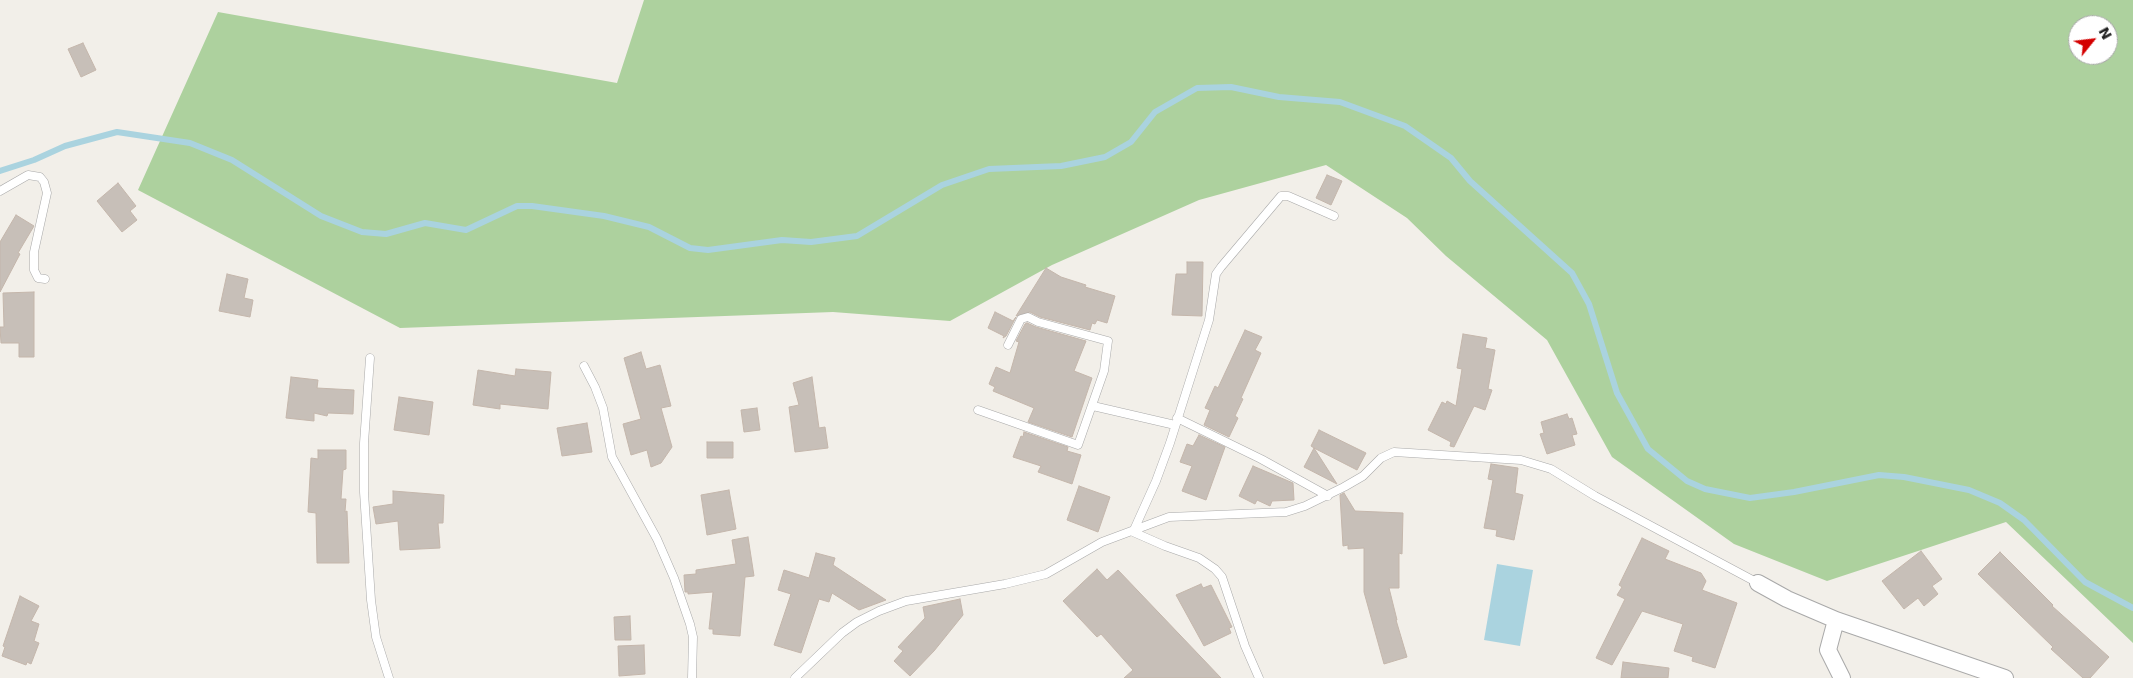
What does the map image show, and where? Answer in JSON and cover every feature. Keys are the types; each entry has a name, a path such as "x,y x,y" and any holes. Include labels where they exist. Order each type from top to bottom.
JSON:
{"street":[{"path":"1758,583 1787,599 1836,620 2005,678"},
{"path":"1836,620 1828,650 1842,678"}],"lane":[{"path":"0,191 28,175 40,177 44,182 47,193 34,252 34,270 38,278 46,279"},
{"path":"1133,532 1156,481 1176,421 1209,320 1216,274 1221,266 1281,196 1288,196 1334,216"},
{"path":"978,410 1078,445 1104,371 1108,341 1028,318 1021,319 1008,344"},
{"path":"370,358 364,443 365,510 371,600 376,637 389,678"},
{"path":"584,366 603,408 612,457 657,539 674,578 690,624 693,637 692,678"},
{"path":"1093,406 1176,421 1261,459 1328,496"},
{"path":"795,678 842,633 857,622 879,611 906,601 1006,584 1040,576 1062,566 1102,542 1169,517 1286,512 1328,496 1363,476 1380,458 1394,452 1521,460 1551,469 1602,500 1758,583"},
{"path":"1133,532 1198,558 1218,573 1227,589 1245,646 1259,678"}],"green space":[{"path":"644,0 2133,0 2133,643 2006,522 1827,581 1734,544 1612,457 1547,340 1446,256 1407,218 1326,165 1199,200 1052,265 950,321 833,312 400,328 138,190 218,12 617,83"}],"water":[{"path":"1497,564 1533,570 1520,646 1484,640"}],"building":[{"path":"83,43 96,70 81,77 68,49"},
{"path":"1327,175 1342,181 1331,205 1316,198"},
{"path":"118,183 136,206 130,211 137,220 122,232 97,201"},
{"path":"16,215 34,226 18,253 20,254 0,292 0,242"},
{"path":"1187,262 1203,262 1202,316 1172,315 1176,274 1187,274"},
{"path":"1046,268 1061,277 1086,285 1085,287 1115,296 1107,323 1097,320 1095,324 1092,323 1090,330 1040,317 1030,312 1016,316"},
{"path":"227,274 248,279 244,298 253,300 250,317 219,311"},
{"path":"34,292 34,357 19,357 19,343 1,343 0,327 4,327 3,293"},
{"path":"995,312 1013,321 1016,317 1003,338 1004,336 988,328"},
{"path":"1027,323 1086,341 1074,371 1092,378 1072,437 1028,422 1034,408 993,391 995,387 989,384 996,367 1010,373 1019,342 1016,341"},
{"path":"1245,330 1262,337 1255,350 1261,353 1241,398 1243,399 1235,416 1238,418 1229,437 1204,425 1210,410 1205,408 1215,386 1218,388"},
{"path":"1463,334 1487,338 1485,348 1495,350 1488,389 1492,390 1485,410 1474,406 1454,447 1450,446 1451,442 1428,430 1442,402 1446,404 1447,401 1456,406 1462,369 1457,368"},
{"path":"641,352 646,369 660,365 671,406 661,408 672,447 661,463 651,467 647,450 631,455 623,424 641,419 624,358"},
{"path":"516,369 551,372 548,409 500,404 500,409 473,405 478,370 515,376"},
{"path":"291,377 318,380 317,388 354,390 353,414 328,413 327,416 314,413 314,421 286,418"},
{"path":"812,377 819,428 825,427 828,448 795,452 789,407 799,405 793,383"},
{"path":"399,397 433,402 429,435 394,430"},
{"path":"757,408 760,430 744,432 741,410"},
{"path":"1567,414 1569,419 1572,418 1577,434 1572,435 1575,445 1547,454 1540,434 1544,433 1541,422"},
{"path":"587,423 592,452 562,456 557,428"},
{"path":"1319,430 1366,453 1357,470 1311,446"},
{"path":"1024,432 1068,447 1067,451 1081,455 1072,484 1038,472 1041,466 1013,457"},
{"path":"1199,435 1225,447 1206,500 1182,491 1192,466 1180,462 1187,444 1193,446"},
{"path":"707,442 733,442 733,458 707,458"},
{"path":"1314,448 1337,484 1304,467"},
{"path":"318,450 346,450 346,469 343,470 341,499 346,499 345,512 347,511 349,563 317,563 316,513 308,512 311,458 318,459"},
{"path":"1491,464 1518,468 1515,493 1523,495 1514,540 1496,536 1497,530 1484,528 1493,480 1488,479"},
{"path":"1253,466 1293,483 1294,500 1272,501 1270,506 1257,500 1255,504 1239,496"},
{"path":"1079,486 1110,497 1098,532 1067,520"},
{"path":"729,490 736,529 707,535 701,495"},
{"path":"393,491 444,495 443,523 438,523 440,548 400,550 398,521 376,524 373,507 393,504"},
{"path":"1344,493 1355,511 1403,513 1402,554 1399,553 1399,588 1389,588 1407,657 1384,664 1364,592 1364,548 1348,549 1348,545 1343,546 1340,495"},
{"path":"748,537 754,576 745,577 740,636 713,634 713,629 709,629 713,592 688,594 688,592 685,592 684,575 696,574 696,570 736,564 732,540"},
{"path":"1642,538 1669,551 1665,559 1701,573 1706,581 1702,590 1737,603 1715,668 1692,661 1693,657 1674,651 1683,624 1642,611 1612,665 1596,658 1625,599 1617,595 1622,587 1619,585"},
{"path":"1921,551 1942,579 1932,586 1938,594 1924,606 1918,598 1904,609 1882,581"},
{"path":"2000,552 2052,606 2109,657 2090,678 2083,678 2051,649 2053,647 1978,574"},
{"path":"816,553 835,558 833,565 886,600 859,610 832,593 829,602 819,599 801,653 774,645 791,594 778,590 784,570 809,578"},
{"path":"1097,569 1107,580 1118,570 1221,678 1124,678 1133,670 1101,634 1097,637 1063,601"},
{"path":"1201,584 1203,588 1211,585 1232,627 1229,628 1231,633 1204,646 1176,595"},
{"path":"20,596 39,606 31,621 39,624 34,641 39,643 31,664 27,662 26,665 2,656 5,647 3,646"},
{"path":"960,599 963,615 934,651 910,676 894,661 903,651 898,647 925,618 923,607"},
{"path":"630,616 631,640 615,640 614,617"},
{"path":"644,645 645,674 619,676 618,646"},
{"path":"1623,662 1669,668 1668,678 1621,678"}],"waterway":[{"path":"0,171 34,160 65,146 117,132 190,143 232,160 321,216 362,232 386,234 425,223 466,230 517,206 532,206 604,216 649,227 690,248 708,250 782,240 811,242 857,236 942,185 989,169 1061,166 1105,157 1131,142 1155,112 1197,88 1231,87 1279,97 1340,102 1405,126 1451,158 1470,181 1572,273 1589,304 1617,393 1648,449 1687,481 1705,489 1750,498 1794,492 1879,475 1904,477 1969,490 2000,503 2024,520 2085,582 2133,608"}]}
